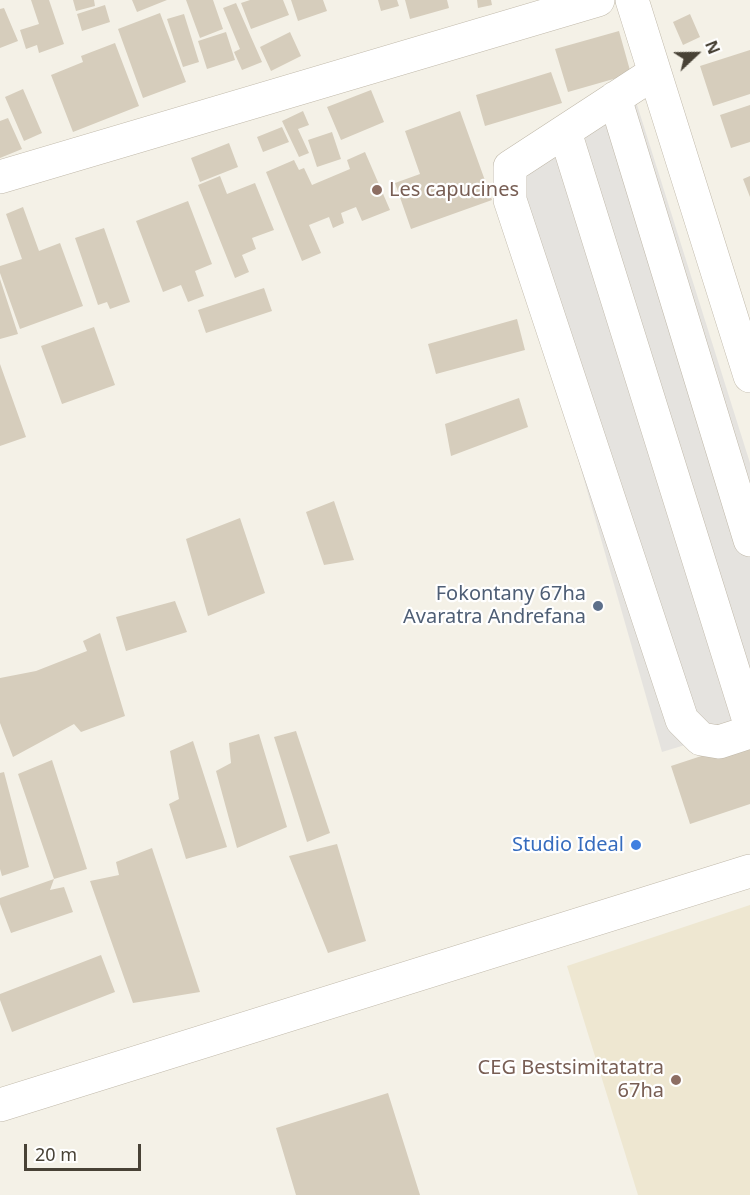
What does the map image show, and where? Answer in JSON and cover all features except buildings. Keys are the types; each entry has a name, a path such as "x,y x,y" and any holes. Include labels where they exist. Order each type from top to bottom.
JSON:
{"street":[{"path":"0,177 598,0"},
{"path":"632,0 750,376"},
{"path":"654,73 510,167 510,200 682,720 701,740 719,742 750,732"},
{"path":"615,98 750,540"},
{"path":"566,132 750,724"},
{"path":"0,1105 750,871"}],"shaded area":[{"path":"633,92 750,463 750,725 662,752 493,162"},
{"name":"CEG Bestsimitatatra 67ha","path":"750,905 750,1195 638,1195 567,966"}],"place":[{"name":"Les capucines","path":"377,190"},
{"name":"Fokontany 67ha Avaratra Andrefana","path":"598,606"},
{"name":"Studio Ideal","path":"636,845"},
{"name":"CEG Bestsimitatatra 67ha","path":"676,1080"}]}
